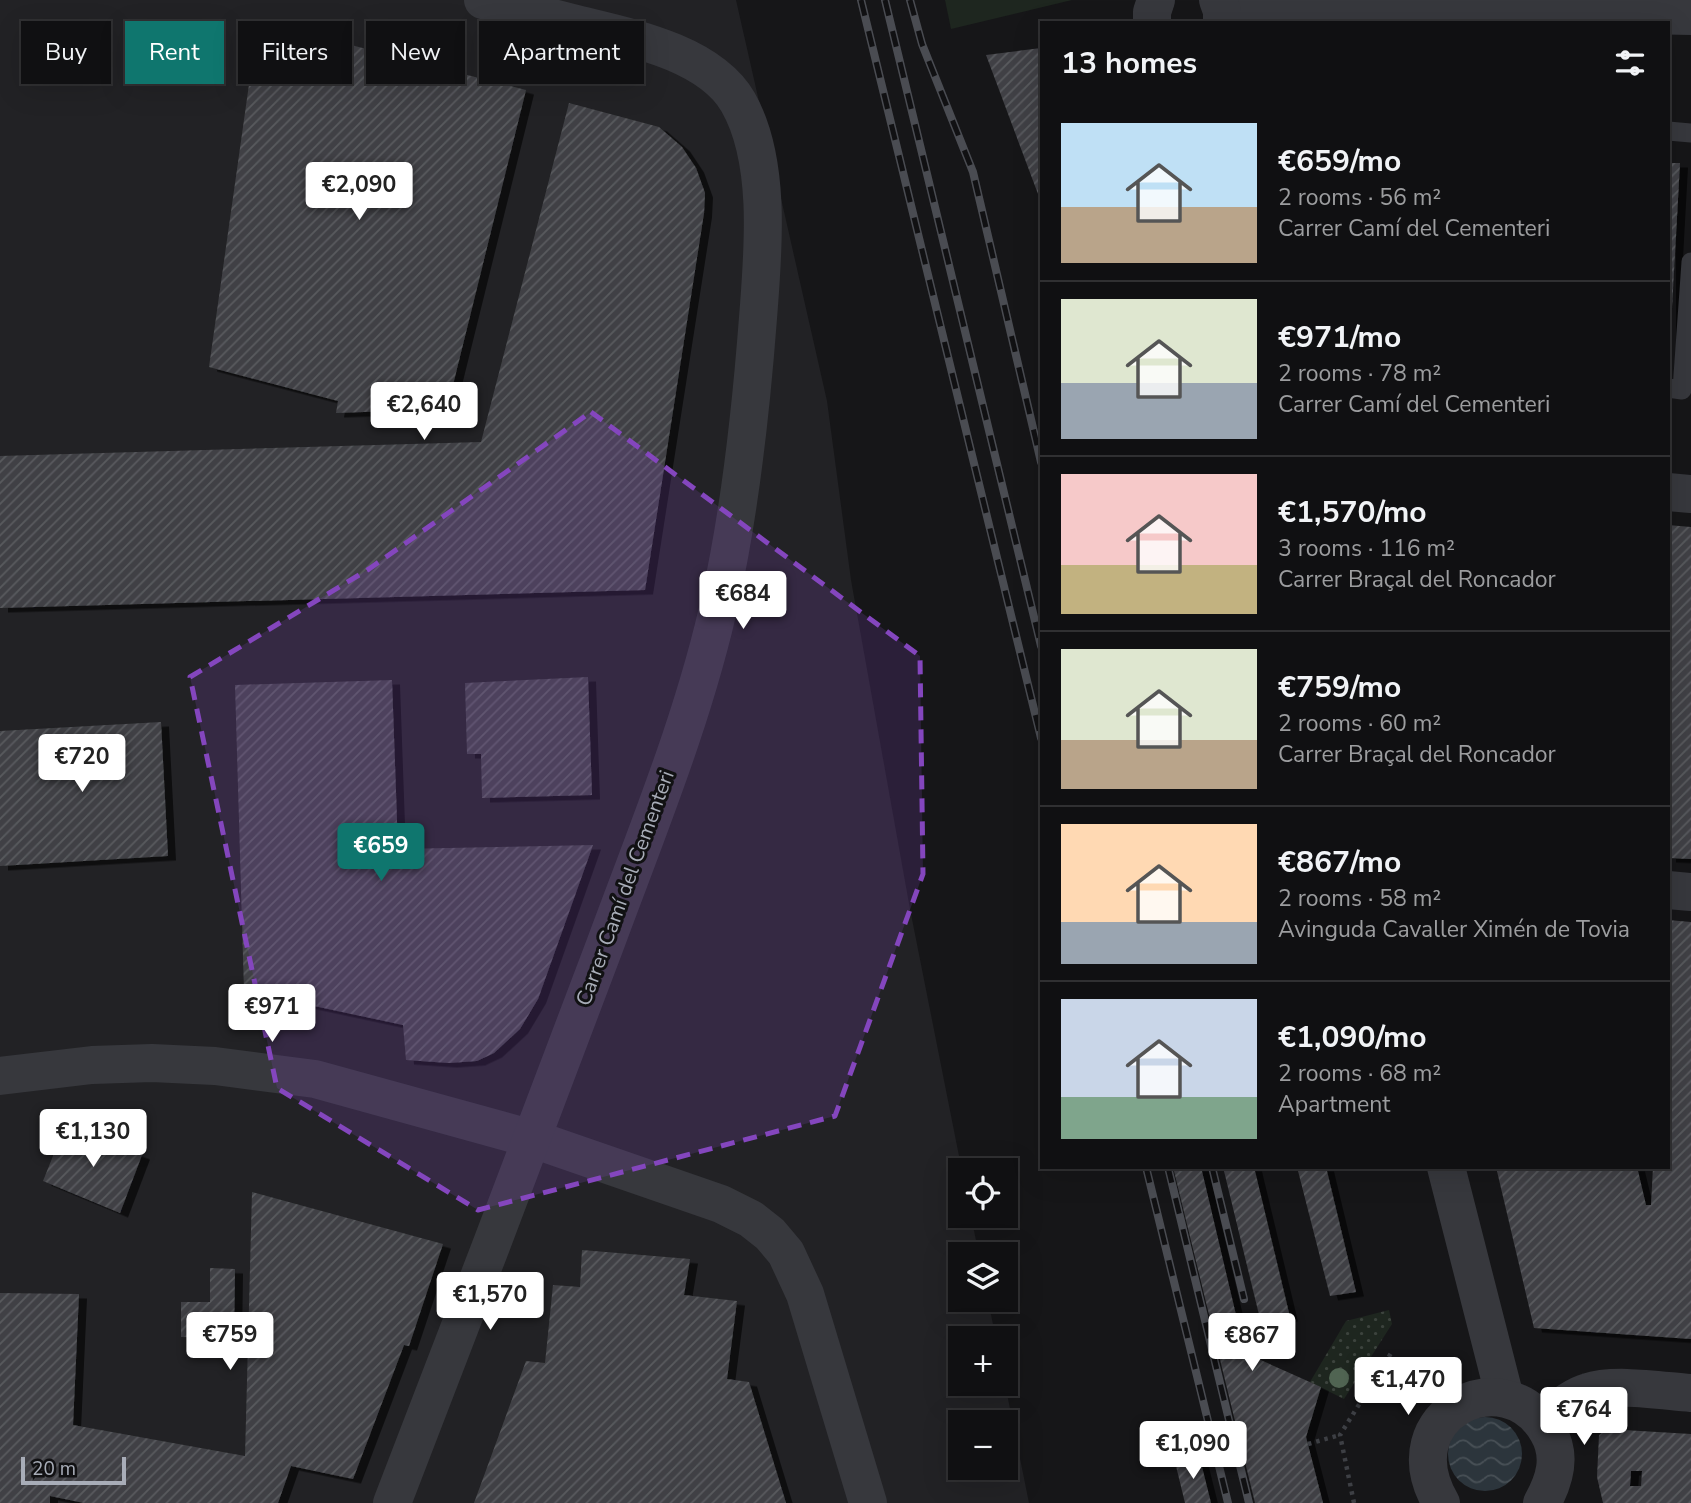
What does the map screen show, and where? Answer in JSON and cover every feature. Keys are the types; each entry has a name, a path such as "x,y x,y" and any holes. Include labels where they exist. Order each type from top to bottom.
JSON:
{"street":[{"name":"Carrer Camí del Cementeri","path":"392,1503 533,1139 696,693 721,596 753,380 761,284 760,171 751,132 737,100 710,73 681,55 639,40 483,0"},
{"path":"1152,21 1156,0"},
{"path":"1222,21 1221,0 1290,8 1548,7 1691,16"},
{"path":"1670,492 1691,494"},
{"path":"1670,890 1691,892"},
{"path":"0,1076 92,1065 152,1063 215,1066 315,1079 533,1139 721,1204 751,1219 770,1234 786,1253 805,1294 868,1503"},
{"path":"1447,1169 1505,1398"},
{"path":"1542,1421 1574,1398 1606,1388 1691,1393"},
{"path":"1441,1503 1429,1481 1426,1458 1432,1436 1444,1417 1462,1404 1482,1398 1505,1398 1526,1406 1542,1421 1553,1440 1557,1463 1550,1497"}],"lane":[{"path":"1670,131 1691,133"},
{"path":"1670,388 1682,390 1691,262"}],"path":[{"path":"1353,1503 1340,1435 1392,1350"},
{"path":"1308,1444 1340,1435"}],"highlighted area":[{"path":"591,412 920,656 923,874 835,1116 478,1210 277,1088 190,677 369,569"}],"shaded area":[{"path":"0,0 736,0 827,401 851,580 910,909 959,1158 948,1158 948,1228 973,1228 976,1242 948,1242 948,1312 990,1312 993,1326 948,1326 948,1396 1007,1396 1010,1410 948,1410 948,1480 1018,1480 1018,1448 1029,1503 0,1503"},
{"path":"945,0 1072,0 951,29"},
{"path":"1389,1310 1392,1324 1344,1399 1310,1382 1346,1321"}],"water":[{"path":"1485,1417 1506,1423 1516,1433 1522,1454 1516,1475 1506,1485 1485,1491 1464,1485 1454,1475 1448,1454 1454,1433 1464,1423"}],"building":[{"path":"352,45 366,49 366,84 465,84 465,74 479,78 479,84 503,84 526,90 447,409 336,413 338,401 209,367 249,84 352,84"},
{"path":"1040,48 1040,199 986,55"},
{"path":"569,103 659,127 682,147 696,168 705,193 645,590 0,608 0,456 481,442"},
{"path":"1670,163 1680,163 1670,345"},
{"path":"1670,525 1691,527 1691,859 1670,858"},
{"path":"588,677 592,795 482,798 481,754 467,754 465,683"},
{"path":"392,680 398,849 593,845 538,999 520,1029 494,1053 477,1061 449,1063 406,1060 403,1025 244,991 235,685"},
{"path":"161,722 168,856 0,866 0,731"},
{"path":"1670,920 1691,922 1691,1339 1534,1328 1496,1169 1637,1169 1646,1205 1651,1205 1653,1169 1670,1169"},
{"path":"65,1126 142,1155 120,1213 43,1181"},
{"path":"1173,1169 1201,1169 1245,1353 1321,1387 1306,1437 1323,1503 1255,1503"},
{"path":"1223,1169 1254,1169 1290,1317 1261,1323"},
{"path":"1298,1169 1326,1169 1356,1292 1330,1296"},
{"path":"252,1192 443,1244 409,1346 404,1345 353,1479 291,1466 278,1503 84,1503 50,1496 50,1503 0,1503 0,1293 79,1294 73,1425 245,1456"},
{"path":"582,1250 690,1259 684,1295 737,1301 727,1379 749,1382 786,1503 474,1503 526,1361 545,1363 553,1285 580,1287"},
{"path":"210,1268 235,1269 234,1338 181,1337 181,1302 210,1302"},
{"path":"1607,1429 1691,1434 1691,1503 1603,1503 1597,1477 1599,1435","holes":["1631,1471 1642,1471 1641,1486 1630,1486"]},
{"path":"1199,1455 1211,1503 1185,1503 1175,1462"}],"railway":[{"path":"861,0 1040,734"},
{"path":"885,0 1040,642"},
{"path":"910,0 922,44 973,172 1040,458"},
{"path":"1146,1169 1228,1503"},
{"path":"1168,1169 1249,1503"},
{"path":"1212,1169 1244,1299"}]}
